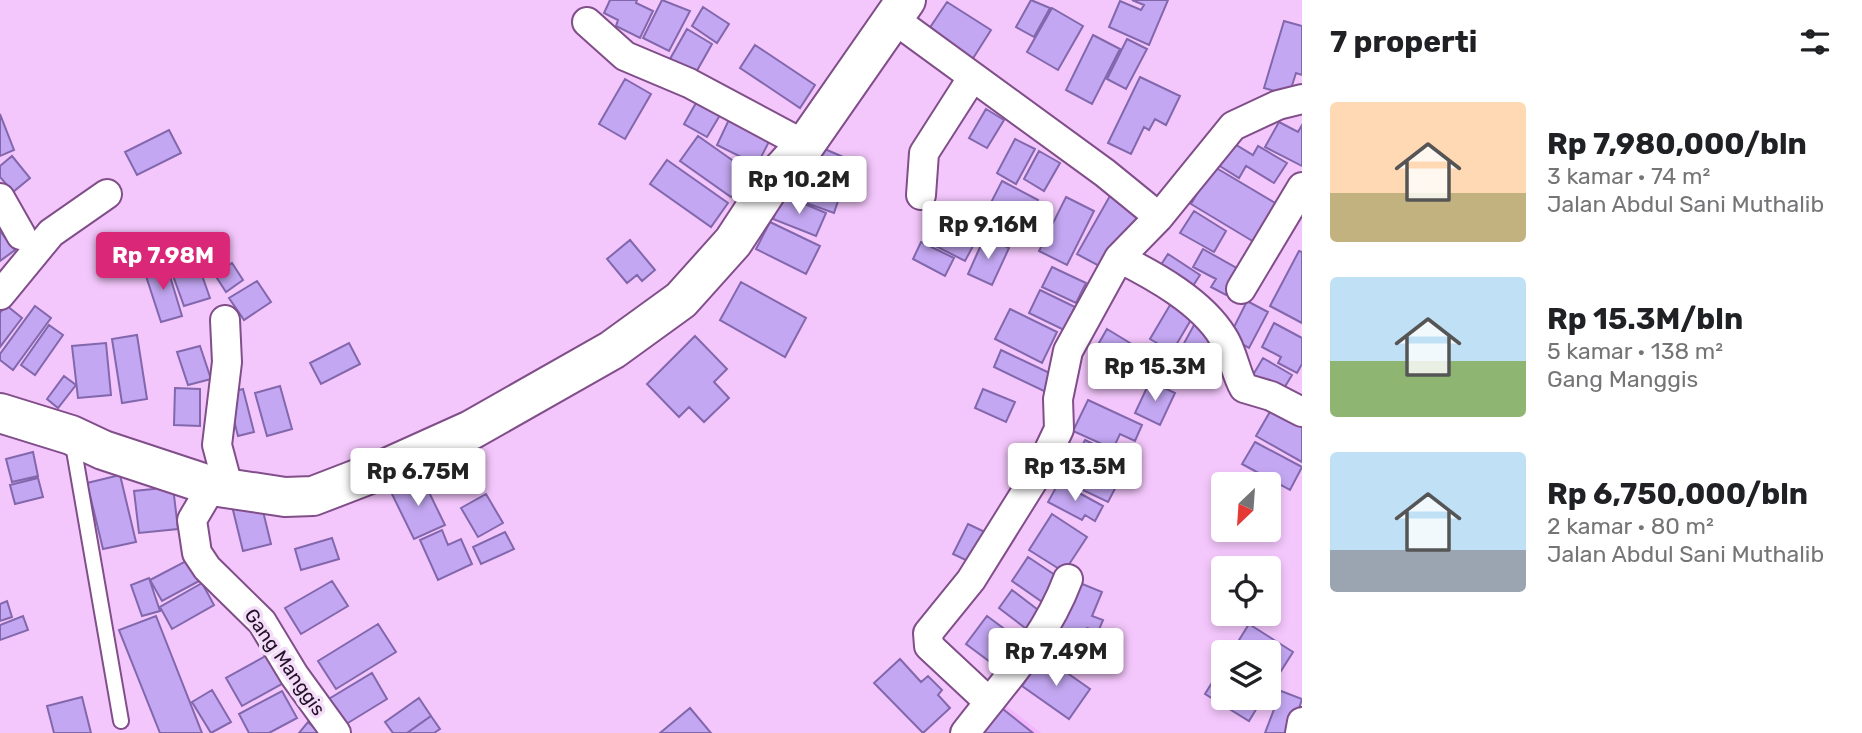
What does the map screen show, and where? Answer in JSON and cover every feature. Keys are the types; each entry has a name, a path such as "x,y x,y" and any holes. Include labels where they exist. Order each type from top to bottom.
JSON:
{"street":[{"path":"0,413 220,488 285,497 313,496 391,466 471,430 612,350 681,300 733,242 775,178 805,145 899,9 972,78 1105,173 1159,217"},
{"path":"587,22 625,56 689,83 805,145"},
{"path":"921,195 924,153 972,78"},
{"path":"989,702 929,646 928,633 971,580 1039,471 1059,429 1058,398 1068,351 1119,258 1159,217 1233,126 1278,105 1302,99"},
{"path":"1241,289 1302,187"},
{"path":"0,295 51,233 107,194"},
{"path":"0,198 21,235"},
{"path":"1119,258 1201,312 1224,337 1234,370 1244,388 1271,396 1302,412"},
{"path":"220,488 217,445 227,362 225,320"},
{"name":"Gang Manggis","path":"220,488 192,520 197,553 207,568 262,622 294,675 336,733"},
{"path":"965,733 1020,665 1055,613 1068,579"},
{"path":"1300,733 1302,722"}],"lane":[{"path":"71,435 121,722"}],"shaded area":[{"path":"999,700 1041,733 974,733"}],"building":[{"path":"610,0 637,0 636,3 653,11 640,38 616,26 618,20 604,13"},
{"path":"662,0 690,11 669,51 643,38"},
{"path":"1031,0 1050,8 1034,37 1016,27"},
{"path":"1132,0 1168,0 1149,45 1109,27 1120,1 1141,10 1144,5"},
{"path":"947,2 991,30 972,60 927,32"},
{"path":"703,7 729,24 717,43 692,26"},
{"path":"1052,8 1083,26 1058,70 1027,52"},
{"path":"1284,21 1302,26 1302,75 1296,73 1289,95 1264,88"},
{"path":"687,29 712,44 695,74 670,59"},
{"path":"1093,35 1120,49 1092,104 1066,90"},
{"path":"1127,39 1147,49 1126,89 1107,79"},
{"path":"755,45 815,85 800,108 740,68"},
{"path":"1140,77 1180,96 1166,125 1155,119 1149,130 1144,127 1131,154 1108,143"},
{"path":"625,79 651,94 625,139 599,124"},
{"path":"700,96 723,110 707,137 684,124"},
{"path":"986,109 1004,120 987,148 969,138"},
{"path":"733,111 774,132 757,165 717,145"},
{"path":"0,114 14,150 0,156"},
{"path":"1279,122 1298,132 1302,125 1302,166 1265,147"},
{"path":"169,130 181,153 137,175 125,152"},
{"path":"698,136 749,172 731,197 680,161"},
{"path":"1015,139 1035,149 1016,184 997,173"},
{"path":"1228,140 1253,155 1258,146 1287,163 1274,183 1246,166 1239,178 1215,163"},
{"path":"820,147 862,165 851,189 809,170"},
{"path":"1039,151 1060,163 1044,191 1024,179"},
{"path":"12,156 30,178 13,192 0,177 0,166"},
{"path":"667,160 728,203 711,227 650,184"},
{"path":"1213,166 1287,210 1264,248 1191,204"},
{"path":"790,176 842,189 834,213 784,195"},
{"path":"1002,181 1038,200 1015,245 979,226"},
{"path":"1111,194 1141,211 1124,241 1103,268 1077,254"},
{"path":"783,195 826,213 816,236 773,219"},
{"path":"1066,197 1094,211 1067,265 1039,251"},
{"path":"1194,211 1226,231 1214,252 1180,233"},
{"path":"942,214 980,233 965,261 928,242"},
{"path":"770,222 820,246 806,274 756,249"},
{"path":"0,231 15,250 0,261"},
{"path":"985,236 1009,248 992,285 968,274"},
{"path":"630,240 655,270 642,281 637,275 627,283 607,259"},
{"path":"921,242 954,258 945,276 913,259"},
{"path":"192,247 210,298 184,306 166,256"},
{"path":"1203,249 1240,270 1226,295 1211,287 1216,279 1193,267"},
{"path":"1299,251 1302,252 1302,323 1270,306"},
{"path":"1168,254 1200,275 1187,295 1155,274"},
{"path":"166,263 182,316 161,322 144,270"},
{"path":"232,263 243,280 226,292 215,275"},
{"path":"1052,267 1086,283 1076,303 1042,287"},
{"path":"257,281 271,302 244,320 229,298"},
{"path":"741,282 806,318 785,357 720,320"},
{"path":"1040,290 1075,307 1064,330 1029,313"},
{"path":"1247,301 1268,312 1249,348 1229,337"},
{"path":"6,305 22,318 0,347 0,313"},
{"path":"1170,305 1192,318 1172,352 1150,339"},
{"path":"35,306 51,318 13,370 0,360 0,354"},
{"path":"1010,309 1057,332 1042,363 995,339"},
{"path":"1274,323 1302,338 1302,364 1297,373 1278,363 1281,357 1262,347"},
{"path":"49,325 63,335 35,375 21,365"},
{"path":"1194,325 1216,337 1198,368 1177,356"},
{"path":"1107,329 1135,346 1123,366 1095,350"},
{"path":"137,335 147,399 122,403 112,339"},
{"path":"695,336 727,369 714,382 729,398 704,422 689,407 679,417 647,384"},
{"path":"106,343 111,395 78,398 72,346"},
{"path":"349,343 360,364 321,384 310,363"},
{"path":"200,346 211,379 188,385 177,352"},
{"path":"1001,350 1056,376 1048,393 994,367"},
{"path":"1263,358 1292,375 1278,398 1250,380"},
{"path":"64,376 76,385 58,408 47,399"},
{"path":"1150,381 1175,393 1160,425 1135,413"},
{"path":"280,386 292,429 267,436 255,393"},
{"path":"175,388 200,389 200,426 174,425"},
{"path":"243,389 254,432 238,436 227,393"},
{"path":"983,389 1015,402 1006,422 975,408"},
{"path":"1088,400 1142,425 1135,441 1120,434 1113,449 1073,431"},
{"path":"1275,403 1302,419 1302,462 1256,436"},
{"path":"1085,440 1136,465 1127,482 1120,479 1108,502 1064,481"},
{"path":"1255,442 1302,467 1290,490 1281,485 1281,472 1257,472 1242,464"},
{"path":"33,452 38,476 12,482 6,459"},
{"path":"120,475 136,542 103,549 87,483"},
{"path":"421,476 445,525 414,539 390,490"},
{"path":"38,478 43,497 15,504 10,485"},
{"path":"1059,482 1103,506 1095,521 1085,515 1082,520 1048,502"},
{"path":"173,487 178,529 139,533 134,491"},
{"path":"486,494 503,523 478,537 461,508"},
{"path":"260,499 271,544 243,551 232,506"},
{"path":"1052,514 1087,537 1064,572 1029,550"},
{"path":"968,524 987,533 972,563 953,554"},
{"path":"442,530 448,545 461,539 472,564 438,580 420,540"},
{"path":"505,532 514,549 481,564 473,547"},
{"path":"332,538 339,559 301,570 295,549"},
{"path":"1028,557 1064,581 1048,606 1012,581"},
{"path":"188,560 199,581 162,601 150,580"},
{"path":"149,578 160,611 142,616 131,585"},
{"path":"332,581 348,606 301,634 285,608"},
{"path":"1075,581 1102,592 1092,616 1103,620 1098,632 1087,628 1081,645 1053,634"},
{"path":"202,583 214,605 172,629 160,607"},
{"path":"1012,590 1046,616 1033,634 999,608"},
{"path":"7,601 12,617 0,621 0,604"},
{"path":"23,616 28,630 0,640 0,625"},
{"path":"156,616 202,733 160,733 119,630"},
{"path":"987,616 1022,642 1001,670 966,644"},
{"path":"378,624 396,652 336,689 318,661"},
{"path":"1248,626 1252,626 1274,640 1239,640"},
{"path":"1281,644 1293,652 1281,671"},
{"path":"271,653 287,681 242,706 226,678"},
{"path":"1043,656 1090,689 1069,719 1022,686"},
{"path":"900,659 921,682 928,676 942,690 938,695 950,708 923,733 874,683"},
{"path":"372,673 387,699 343,726 327,700"},
{"path":"1211,684 1211,698 1205,694"},
{"path":"212,690 231,722 211,733 192,702"},
{"path":"282,691 297,718 269,733 249,733 239,714"},
{"path":"1281,691 1302,699 1291,733 1265,733 1274,710 1281,710"},
{"path":"82,697 91,733 54,733 47,706"},
{"path":"419,698 431,716 407,733 393,733 385,722"},
{"path":"999,706 1033,733 979,733"},
{"path":"690,708 711,733 660,733"},
{"path":"1231,710 1256,710 1249,721"},
{"path":"431,716 440,729 434,733 407,733"},
{"path":"308,722 320,733 299,733"}]}
